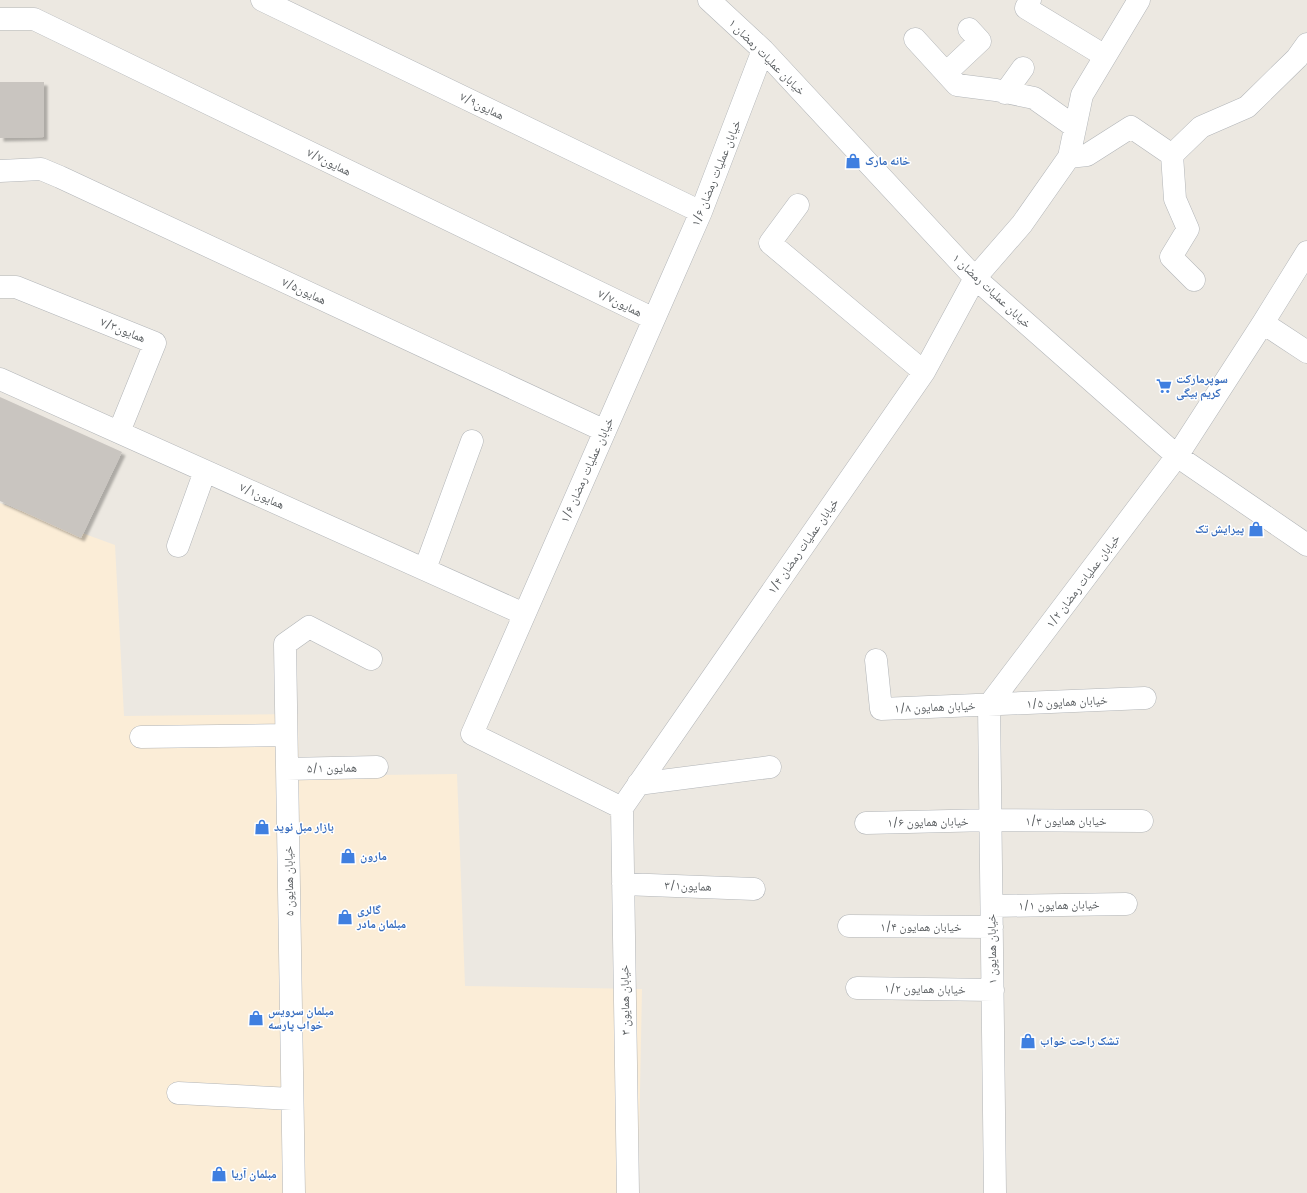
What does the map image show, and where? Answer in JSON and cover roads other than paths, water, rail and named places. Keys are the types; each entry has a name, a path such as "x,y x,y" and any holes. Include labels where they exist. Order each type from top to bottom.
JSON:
{"street":[{"name":"همایون۷/۹","path":"262,0 701,212"},
{"name":"خیابان عملیات رمضان ۱","path":"709,0 763,50 975,278 1177,456 1307,545"},
{"path":"1030,0 1026,8 1104,56"},
{"path":"1139,0 1104,56 1082,95 1069,157 1087,156 1130,127 1172,155"},
{"name":"همایون۷/۷","path":"0,19 34,19 654,319"},
{"path":"946,73 980,41 969,29"},
{"path":"915,39 957,85 1034,98 1075,127"},
{"path":"1194,280 1171,258 1188,229 1175,199 1172,155 1201,127 1247,106 1297,58 1307,44"},
{"name":"خیابان عملیات رمضان ۱/۶","path":"622,808 472,734 701,212 763,50"},
{"path":"1006,93 1023,68"},
{"name":"خیابان عملیات رمضان ۱/۴","path":"622,808 924,372 975,278 1022,224 1069,157"},
{"name":"همایون۷/۵","path":"0,171 41,169 60,177 604,431"},
{"path":"798,204 770,243 924,372"},
{"name":"خیابان عملیات رمضان ۱/۲","path":"989,705 1177,456 1307,252"},
{"name":"همایون۷/۳","path":"0,288 16,287 155,343 119,432"},
{"path":"1263,323 1307,352"},
{"name":"همایون۷/۱","path":"0,379 524,614"},
{"path":"425,569 472,441"},
{"path":"178,546 205,471"},
{"name":"خیابان همایون ۵","path":"294,1193 285,644 310,627 371,659"},
{"name":"خیابان همایون ۱/۸","path":"876,660 881,709 989,705"},
{"name":"خیابان همایون ۱/۵","path":"989,705 1145,698"},
{"name":"خیابان همایون ۱","path":"989,705 995,1193"},
{"path":"142,737 286,735"},
{"name":"همایون ۵/۱","path":"287,769 377,767"},
{"path":"638,784 770,767"},
{"name":"خیابان همایون ۳","path":"622,808 628,1193"},
{"name":"خیابان همایون ۱/۳","path":"991,820 1142,821"},
{"name":"خیابان همایون ۱/۶","path":"866,823 991,820"},
{"name":"همایون۳/۱","path":"623,884 754,889"},
{"name":"خیابان همایون ۱/۱","path":"992,916 1126,904"},
{"name":"خیابان همایون ۱/۴","path":"849,926 992,916"},
{"name":"خیابان همایون ۱/۲","path":"858,988 993,990"},
{"path":"178,1093 292,1099"}],"place":[{"name":"خانه مارک","path":"853,161"},
{"name":"سوپرمارکت کریم بیگی","path":"1164,386"},
{"name":"پیرایش تک","path":"1256,529"},
{"name":"بازار مبل نوید","path":"262,827"},
{"name":"مارون","path":"348,856"},
{"name":"گالری مبلمان مادر","path":"345,917"},
{"name":"مبلمان سرویس خواب پارسه","path":"256,1018"},
{"name":"تشک راحت خواب","path":"1028,1041"},
{"name":"مبلمان آریا","path":"219,1174"}]}
